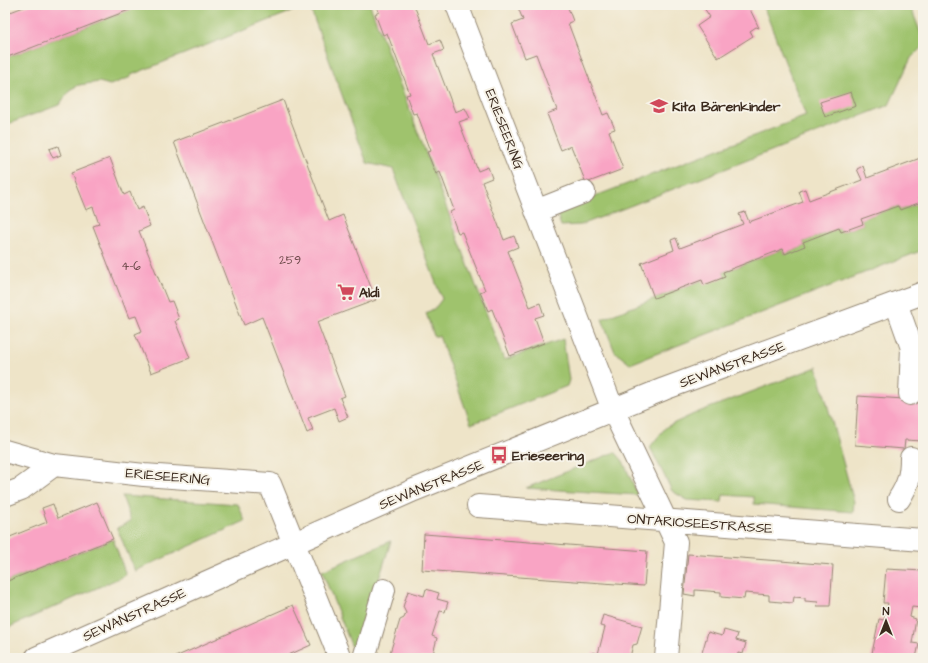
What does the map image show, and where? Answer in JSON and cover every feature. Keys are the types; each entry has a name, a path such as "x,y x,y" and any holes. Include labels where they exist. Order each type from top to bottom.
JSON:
{"street":[{"name":"ERIESEERING","path":"457,5 613,410 664,520 676,542 666,658"},
{"path":"536,211 584,192"},
{"name":"SEWANSTRASSE","path":"36,658 414,490 664,389 923,293"},
{"path":"896,303 912,348 910,394"},
{"name":"ERIESEERING","path":"5,451 54,465 144,475 270,484 293,543"},
{"path":"899,498 907,487 911,473 911,458"},
{"path":"5,495 21,489 54,465"},
{"name":"ONTARIOSEESTRASSE","path":"478,506 923,540"},
{"path":"293,543 340,658"},
{"path":"364,658 384,590"}],"green space":[{"path":"142,5 308,5 131,75 131,77 110,85 99,82 79,85 71,89 59,105 5,125 5,58"},
{"path":"309,5 370,5 504,360 563,339 569,380 567,386 471,424 439,336 434,336 426,313 435,308 442,299 393,169 367,163"},
{"path":"763,5 910,5 923,39 923,46 911,58 889,105 581,225 561,226 556,211 806,116"},
{"path":"923,196 923,250 630,364 615,352 602,319 702,280 725,277 723,272 783,249 785,254 805,246 803,242 839,228 841,232 863,224 861,219 898,206 900,210 920,203 919,197"},
{"path":"817,367 854,502 853,512 754,504 754,497 723,495 722,502 687,500 672,491 650,447 666,427 696,413"},
{"path":"615,452 623,461 638,495 526,488"},
{"path":"122,496 238,504 245,521 135,571 117,528 131,521"},
{"path":"113,539 126,575 5,629 5,582"},
{"path":"391,541 355,655 322,571"}],"building":[{"path":"29,5 142,5 5,58 5,14"},
{"path":"376,5 414,5 429,44 440,40 444,50 433,54 455,112 465,108 470,118 459,122 478,171 488,167 492,178 482,182 504,240 514,236 516,241 518,247 508,251 530,307 540,303 544,315 535,318 544,343 510,356 492,309 488,311 480,292 485,290 462,232 458,233 450,212 454,210 440,172 436,174 427,152 431,151 417,113 413,114 406,95 410,94 387,33 383,35 375,14 379,12"},
{"path":"517,5 561,5 561,7 567,5 573,21 568,23 603,115 608,113 615,129 609,131 623,169 586,183 571,146 561,150 547,114 557,110 536,54 525,58 512,24 523,20"},
{"path":"702,5 748,5 759,28 756,27 750,31 753,36 718,58 697,26 710,17"},
{"path":"851,92 856,106 825,117 820,102"},
{"path":"283,100 329,221 343,215 376,300 317,322 345,396 340,398 348,417 339,421 334,408 308,418 313,430 307,433 262,317 244,325 174,142"},
{"path":"58,146 61,155 53,158 49,149"},
{"path":"923,157 923,196 919,197 921,202 900,210 898,206 861,219 863,224 841,232 839,228 803,242 805,246 785,254 783,249 723,272 725,277 704,285 702,280 654,298 641,263 674,250 671,240 676,238 680,248 743,224 739,214 745,212 749,222 803,202 799,191 805,189 809,200 862,180 857,169 863,166 867,178"},
{"path":"110,158 124,195 130,192 137,210 143,207 150,226 139,231 168,302 172,301 179,319 175,321 190,358 151,373 135,334 142,331 136,316 129,318 93,226 99,224 93,207 86,210 71,173"},
{"path":"922,351 923,441 905,440 904,449 855,445 858,396 919,400"},
{"path":"97,502 113,539 5,582 5,539 47,522 42,508 53,504 58,518"},
{"path":"424,534 647,551 644,586 422,570"},
{"path":"688,554 833,565 830,606 817,606 818,602 805,601 805,598 794,597 793,603 769,601 769,595 745,593 744,599 721,597 721,592 695,590 695,596 684,594"},
{"path":"886,569 923,571 923,612 920,612 921,608 912,607 910,617 916,619 912,643 919,644 916,658 871,658 879,619 884,620 888,603 883,603"},
{"path":"426,589 439,593 437,599 448,602 445,612 440,611 432,636 437,638 432,658 391,658 389,656 400,620 404,618 406,613 403,607 408,591 424,596"},
{"path":"293,605 311,645 282,658 173,658"},
{"path":"603,615 642,626 637,644 633,645 631,653 633,658 591,658 593,652 598,654 605,627 600,626"},
{"path":"724,630 738,634 736,640 746,643 743,654 738,653 737,658 703,658 701,656 708,632 722,636"}],"place":[{"name":"Kita Bärenkinder","path":"659,106"},
{"name":"Aldi","path":"346,292"},
{"name":"Erieseering","path":"499,455"}]}
